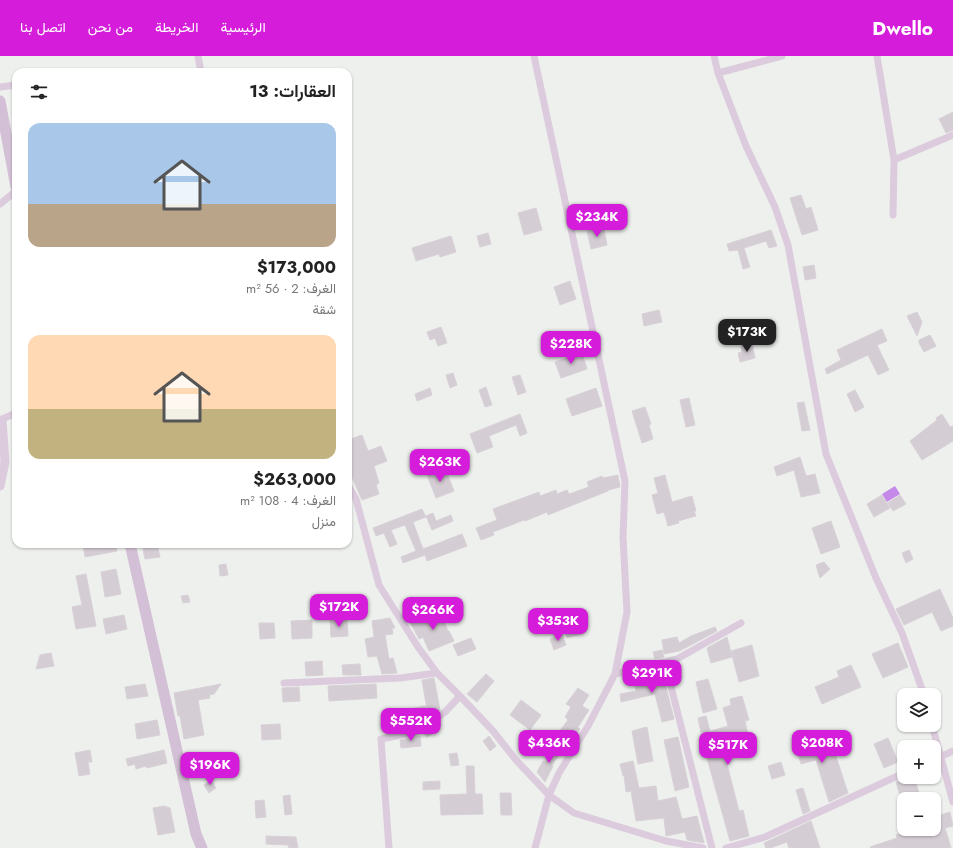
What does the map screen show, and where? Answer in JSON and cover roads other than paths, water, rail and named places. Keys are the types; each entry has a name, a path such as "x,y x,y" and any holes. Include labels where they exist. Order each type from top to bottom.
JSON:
{"main road":[{"path":"0,101 12,166"},
{"path":"131,548 196,834 202,848"}],"street":[{"path":"198,56 200,68"},
{"path":"534,56 625,481 623,537 627,612 615,674 588,726 559,773 549,795 535,848"},
{"path":"714,56 718,73 746,146 775,207 788,245 826,454 876,578 902,633 922,688"},
{"path":"718,73 782,56"},
{"path":"877,56 894,160 893,215"},
{"path":"0,87 12,86"},
{"path":"894,160 953,135"},
{"path":"0,204 12,194"},
{"path":"0,486 5,462 1,420 12,415"},
{"path":"352,492 356,499 379,585 418,647 437,673 460,696 549,795 574,813 666,844 703,848"},
{"path":"615,674 677,660 741,623"},
{"path":"666,663 712,848"},
{"path":"284,683 400,678 437,673"},
{"path":"389,848 381,739 416,732 445,712 460,696"},
{"path":"941,756 953,751"},
{"path":"941,769 953,802"},
{"path":"726,848 765,836 897,776"}]}
